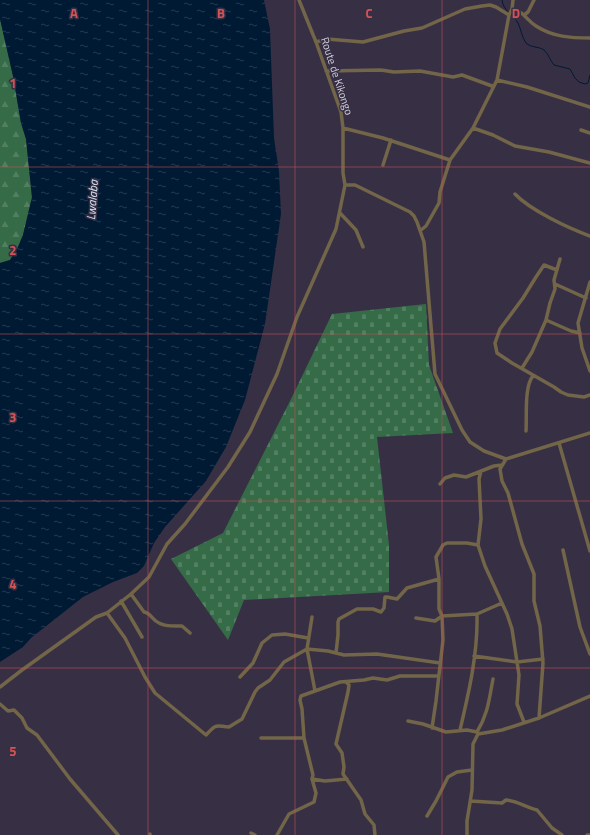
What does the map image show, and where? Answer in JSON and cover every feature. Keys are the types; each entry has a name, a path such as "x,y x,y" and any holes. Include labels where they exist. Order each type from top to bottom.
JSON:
{"street":[{"name":"Route de Kikongo","path":"0,687 96,617 107,614 131,594 149,576 167,544 185,524 228,467 250,432 277,374 297,317 336,229 345,185 343,173 343,128 341,112 299,0"},
{"path":"421,230 426,226 439,204 440,192 450,160 472,128 496,80 513,0"},
{"path":"524,14 528,12 534,0"},
{"path":"316,42 327,39 363,42 404,31 422,28 465,9 482,6 496,7 509,15"},
{"path":"512,9 524,14 536,27 552,34 572,38 590,38"},
{"path":"326,71 420,71 453,77 462,75 492,86"},
{"path":"496,80 527,86 590,107"},
{"path":"343,128 391,140 450,160"},
{"path":"472,128 515,146 549,152 590,163"},
{"path":"581,130 590,133"},
{"path":"383,165 391,140"},
{"path":"345,185 355,184 404,208 414,216 421,230 424,242 435,374 462,430 470,442 484,451 506,459 590,433"},
{"path":"515,194 522,202 534,209 590,236"},
{"path":"340,213 356,230 363,247"},
{"path":"522,368 532,352 546,320 555,289 560,259"},
{"path":"557,270 544,265 523,298 500,329 496,340 497,353 561,392 584,397 590,395"},
{"path":"590,282 578,323 582,348 590,371"},
{"path":"555,284 586,298"},
{"path":"546,320 571,331 580,333"},
{"path":"526,431 528,393 531,378 534,376"},
{"path":"559,443 590,551"},
{"path":"506,459 500,469 502,481 508,493 522,544 534,574 534,601 540,626 543,659 540,718"},
{"path":"440,484 445,478 454,475 466,477 502,465"},
{"path":"481,471 479,479 481,519 478,545 485,566 512,629 519,687 517,704 524,722"},
{"path":"432,728 443,640 442,616 439,609 439,579 436,557 443,545 447,543 456,542 478,545"},
{"path":"563,550 580,627 590,654"},
{"path":"336,653 339,619 357,609 373,609 381,612 384,608 385,597 396,599 407,588 439,579"},
{"path":"131,594 144,612 149,613 159,623 168,626 182,626 190,633"},
{"path":"121,601 142,636"},
{"path":"416,618 435,621 442,616 477,614 502,603"},
{"path":"107,614 125,638 154,692 206,734 212,728 219,725 229,727 242,719 258,688 270,680 280,665 287,659 307,649 323,650 344,655 377,654 440,663"},
{"path":"460,730 474,656 477,614"},
{"path":"312,617 307,649 314,691"},
{"path":"240,677 253,663 262,643 272,635 285,634 308,638"},
{"path":"474,656 517,662 543,659"},
{"path":"277,835 289,814 314,802 316,793 304,738 301,696 340,682 373,678 387,680 400,676 439,676"},
{"path":"467,835 467,821 471,801 473,744 477,733 485,720 493,679"},
{"path":"346,682 349,685 348,692 336,744 342,753 344,767 343,774 361,800 365,814 372,823 375,835"},
{"path":"408,721 423,724 446,732 460,730 477,733 502,730 540,718 590,696"},
{"path":"0,704 8,711 14,710 22,718 27,728 37,735 70,778 118,835"},
{"path":"261,738 304,738"},
{"path":"427,816 448,777 457,772 472,770"},
{"path":"312,779 325,782 347,779"},
{"path":"471,801 502,803 506,800 515,801 530,809 537,810 552,828 562,835"},
{"path":"251,833 255,835"}],"green space":[{"path":"0,19 13,76 21,123 26,139 32,198 23,235 18,247 10,260 0,263"},
{"path":"426,304 429,365 453,433 377,437 389,545 389,592 244,600 228,640 171,559 223,533 332,314"}],"water":[{"name":"Lwalaba","path":"0,0 264,0 270,29 274,138 279,171 281,214 265,324 245,400 226,447 206,481 165,527 154,543 144,566 137,573 113,582 83,597 31,638 23,647 0,662 0,263 10,260 18,247 23,235 32,197 26,139 21,123 13,76 0,19"}],"waterway":[{"path":"502,0 506,10 518,23 523,39 526,43 530,46 544,50 554,65 570,69 579,82 585,84 588,83 590,75"}]}
